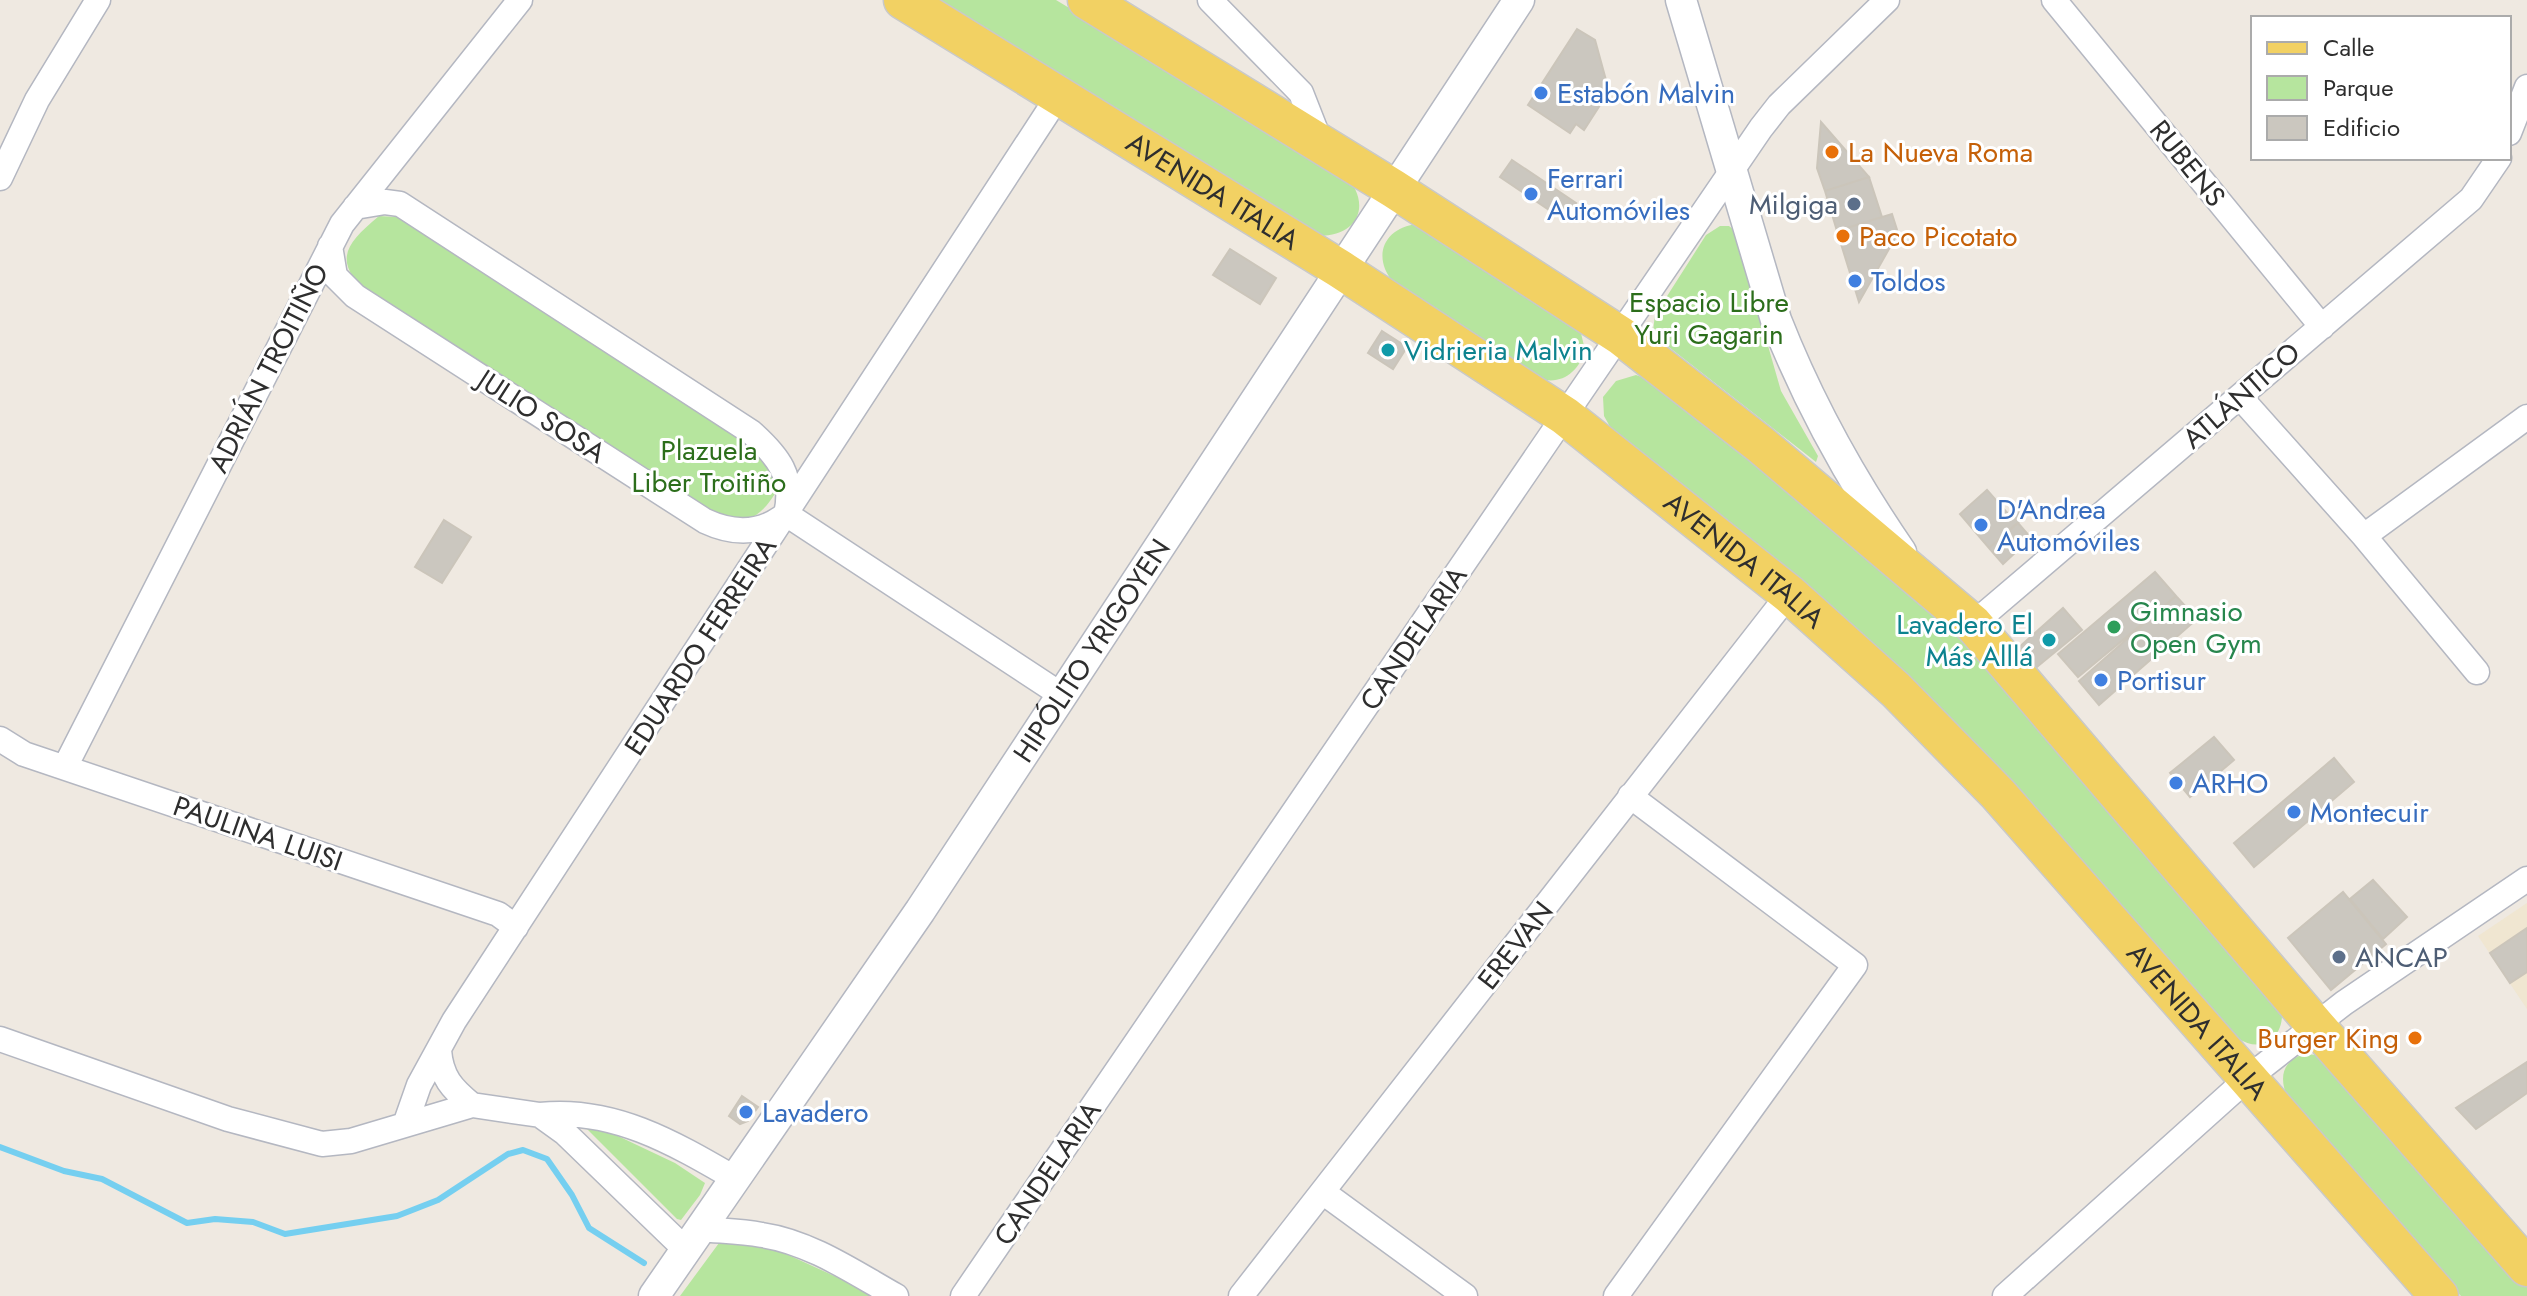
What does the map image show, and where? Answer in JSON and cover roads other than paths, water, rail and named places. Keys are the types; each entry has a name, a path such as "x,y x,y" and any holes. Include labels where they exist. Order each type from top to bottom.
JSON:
{"main road":[{"name":"AVENIDA ITALIA","path":"903,0 1340,269 1565,416 1789,594 1896,690 1998,794 2439,1296"},
{"path":"1087,0 1394,189 1621,336 1761,445 1973,624 2316,1026 2527,1267"}],"street":[{"path":"0,178 37,100 98,0"},
{"name":"ADRIÁN TROITIÑO","path":"65,767 330,246 355,207 520,0"},
{"path":"1210,0 1301,93 1321,144"},
{"name":"HIPÓLITO YRIGOYEN","path":"654,1296 1063,696 1519,0"},
{"path":"1681,0 1793,363 1844,465 1918,576"},
{"name":"CANDELARIA","path":"963,1296 1779,105 1887,0"},
{"name":"RUBENS","path":"2054,0 2322,327"},
{"path":"2511,128 2527,87"},
{"name":"EDUARDO FERREIRA","path":"406,1122 409,1107 439,1050 516,927 1059,95"},
{"name":"ATLÁNTICO","path":"1973,624 2471,199 2498,160"},
{"path":"355,207 385,202 400,204 751,432 781,464 788,478 791,492 786,514 1063,696"},
{"name":"JULIO SOSA","path":"330,246 335,276 355,296 705,521 739,532 762,528 786,514"},
{"path":"2240,397 2364,536 2477,672"},
{"path":"2364,536 2527,417"},
{"name":"EREVAN","path":"1241,1296 1789,594"},
{"name":"PAULINA LUISI","path":"0,739 24,754 498,914 516,927"},
{"path":"1616,1296 1855,965 1630,796"},
{"path":"2005,1296 2248,1078 2316,1026 2527,879"},
{"path":"0,1039 287,1137 322,1144 337,1143 472,1105 540,1115 595,1114 672,1142 736,1179"},
{"path":"439,1050 443,1074 452,1089 472,1105"},
{"path":"540,1115 693,1240 763,1235 787,1241 834,1261 896,1296"},
{"path":"1324,1193 1465,1296"}],"waterway":[{"path":"0,1147 64,1171 102,1179 187,1223 215,1219 253,1222 285,1234 397,1216 438,1200 508,1154 523,1150 547,1159 572,1195 589,1228 644,1263"}],"place":[{"name":"Estabón Malvin","path":"1541,93"},
{"name":"La Nueva Roma","path":"1832,152"},
{"name":"Ferrari Automóviles","path":"1531,194"},
{"name":"Milgiga","path":"1854,204"},
{"name":"Paco Picotato","path":"1843,236"},
{"name":"Toldos","path":"1855,281"},
{"name":"Vidrieria Malvin","path":"1388,350"},
{"name":"D'Andrea Automóviles","path":"1981,525"},
{"name":"Gimnasio Open Gym","path":"2114,627"},
{"name":"Lavadero El Más Alllá","path":"2049,640"},
{"name":"Portisur","path":"2101,680"},
{"name":"ARHO","path":"2176,783"},
{"name":"Montecuir","path":"2294,812"},
{"name":"ANCAP","path":"2339,957"},
{"name":"Burger King","path":"2415,1038"},
{"name":"Lavadero","path":"746,1112"}],"park label":[{"name":"Espacio Libre Yuri Gagarin","path":"1709,318"},
{"name":"Plazuela Liber Troitiño","path":"709,466"}]}
